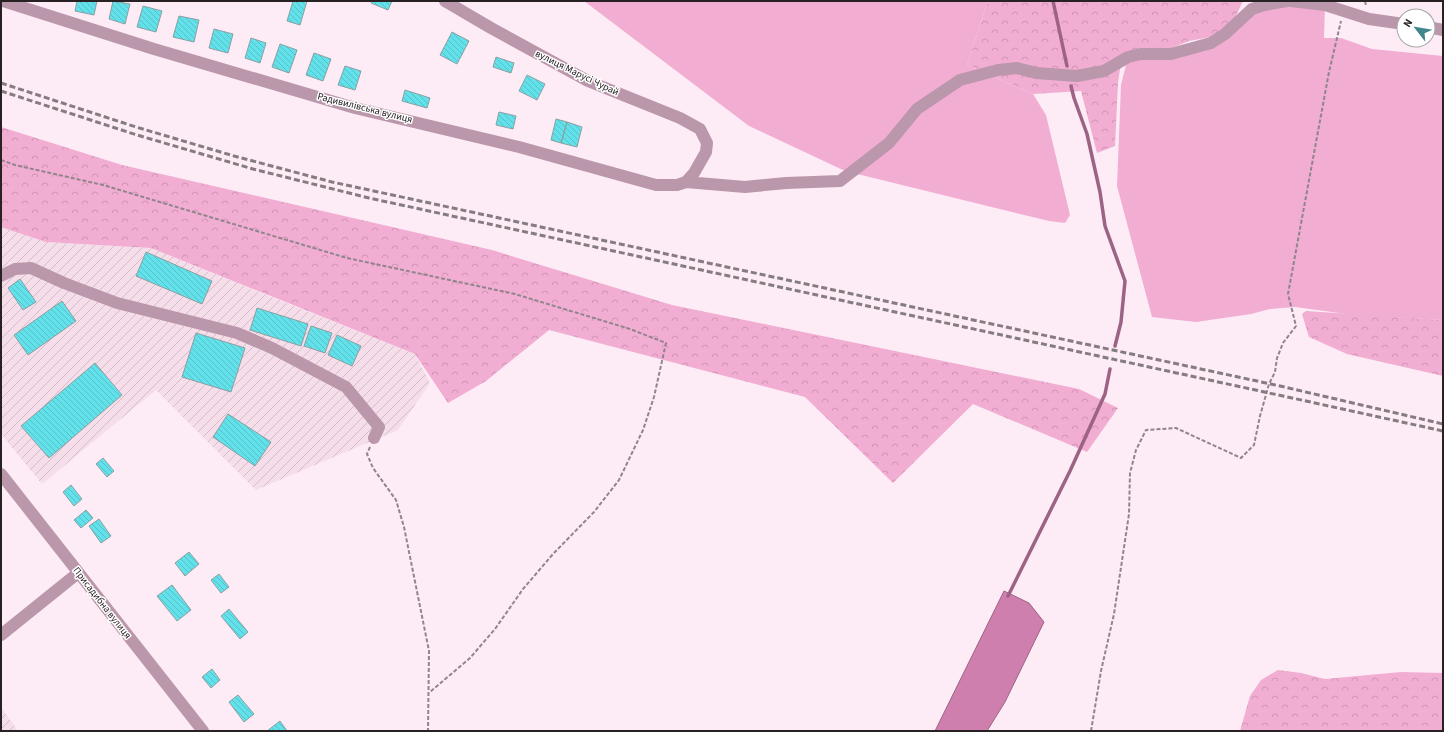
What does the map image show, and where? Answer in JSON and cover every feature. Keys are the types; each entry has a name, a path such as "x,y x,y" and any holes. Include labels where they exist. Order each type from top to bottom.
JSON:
{"street":[{"name":"Радивилівська вулиця","path":"3,1 154,49 355,108 519,147 656,185 677,185 686,182 745,187 786,183 840,181 889,144 917,109 960,80 998,70 1017,68 1036,73 1077,76 1104,71 1128,57 1141,54 1171,54 1211,43 1226,34 1252,9 1264,5 1287,1"},
{"name":"вулиця Марусі Чурай","path":"445,1 588,81 680,118 700,129 707,143 706,152 694,173 686,182"},
{"path":"1291,1 1325,5 1369,19 1396,23"},
{"path":"1,276 15,269 31,268 64,283 117,302 237,333 272,348 346,387 379,427 374,438"},
{"name":"Присадибна вулиця","path":"1,474 203,731"},
{"path":"1,635 78,573"}],"path":[{"path":"1091,731 1101,671 1114,614 1129,514 1130,473 1136,450 1146,430 1176,428 1241,458 1254,445 1269,384 1275,372 1277,358 1283,343 1296,326 1288,294 1329,72 1343,11"},
{"path":"1,160 15,165 103,185 347,258 515,294 630,329 666,343 654,397 643,430 619,480 594,512 553,554 528,583 495,629 470,658 430,692"},
{"path":"374,438 367,454 373,468 396,500 404,527 429,650 430,692 428,731"}],"shaded area":[{"path":"1,226 46,242 151,248 415,354 430,383 398,430 256,490 156,390 42,484 1,434"},
{"path":"1004,591 1029,603 1044,622 1005,702 987,731 935,731"},
{"path":"1,707 18,731 1,731"}],"green space":[{"path":"584,1 988,1 967,65 1033,94 1046,115 1070,215 1065,223 1049,221 845,171 749,126"},
{"path":"988,1 1243,1 1235,18 1216,36 1189,41 1164,51 1122,56 1118,83 1115,146 1097,153 1081,91 1033,94 967,65"},
{"path":"1264,5 1325,5 1324,38 1341,38 1372,49 1443,56 1443,320 1354,315 1295,307 1270,309 1251,314 1196,322 1152,317 1117,186 1121,85 1128,57 1211,43"},
{"path":"1,127 122,165 492,250 672,305 1079,389 1118,408 1087,452 973,404 893,483 805,397 549,330 486,381 448,403 415,354 151,248 46,242 1,227"},
{"path":"1306,311 1443,320 1443,376 1347,354 1309,337 1302,314"},
{"path":"1278,670 1301,673 1325,679 1401,672 1443,673 1443,731 1240,731 1250,696 1261,680"}],"building":[{"path":"77,1 97,1 94,15 75,11"},
{"path":"113,1 130,4 125,24 109,19"},
{"path":"293,1 307,1 300,25 287,21"},
{"path":"372,1 392,1 388,10 371,3"},
{"path":"143,6 162,11 156,32 137,27"},
{"path":"179,16 199,20 194,42 173,37"},
{"path":"214,29 233,34 228,53 209,48"},
{"path":"452,32 469,41 457,64 440,55"},
{"path":"251,38 266,43 260,63 245,58"},
{"path":"280,44 297,50 289,73 272,67"},
{"path":"314,53 331,59 323,81 306,75"},
{"path":"496,57 514,63 511,73 493,67"},
{"path":"345,66 361,71 355,90 338,85"},
{"path":"527,75 545,84 537,100 519,91"},
{"path":"405,90 430,98 427,108 402,101"},
{"path":"499,112 516,116 513,129 496,125"},
{"path":"556,119 567,122 561,143 551,140"},
{"path":"567,122 582,127 577,147 561,143"},
{"path":"146,252 212,281 202,304 136,276"},
{"path":"20,279 36,302 23,310 8,288"},
{"path":"62,301 76,321 28,355 14,335"},
{"path":"257,308 308,324 301,346 250,330"},
{"path":"311,326 332,333 325,353 304,346"},
{"path":"196,333 245,348 231,392 182,377"},
{"path":"337,335 361,346 352,366 328,355"},
{"path":"95,363 122,395 49,458 21,426"},
{"path":"228,414 271,442 255,466 213,437"},
{"path":"103,458 114,471 107,477 96,464"},
{"path":"71,485 82,499 74,506 63,492"},
{"path":"86,510 93,518 81,528 74,520"},
{"path":"99,519 111,536 101,543 89,526"},
{"path":"189,552 199,564 185,576 175,563"},
{"path":"219,574 229,587 221,593 211,580"},
{"path":"172,585 191,610 177,621 157,596"},
{"path":"229,609 248,632 240,639 221,616"},
{"path":"212,669 220,680 211,688 202,677"},
{"path":"238,695 254,714 244,722 229,702"},
{"path":"280,721 287,731 267,731"}],"waterway":[{"path":"1053,1 1067,66"},
{"path":"1071,86 1087,134 1100,192 1105,226 1125,281 1121,322 1115,346"},
{"path":"1008,596 1070,471 1105,394 1110,369"}],"railway":[{"path":"1,83 136,127 234,156 332,182 1280,386 1443,424"},
{"path":"1,91 137,135 253,169 369,198 1443,431"}]}
